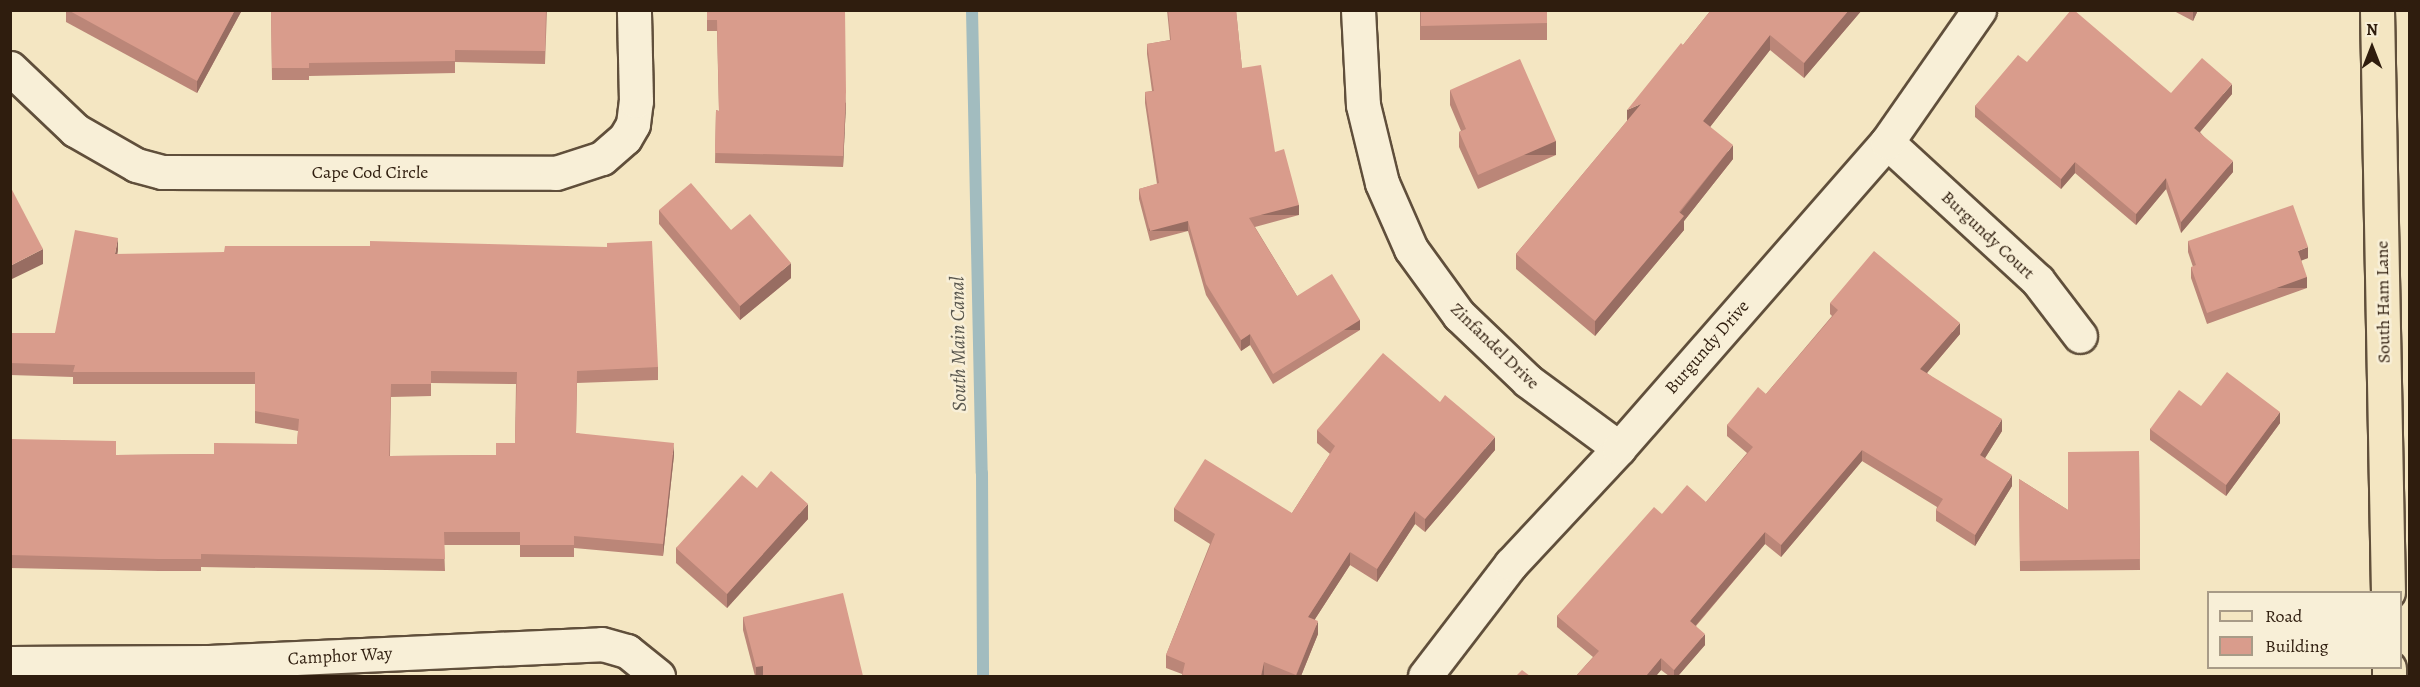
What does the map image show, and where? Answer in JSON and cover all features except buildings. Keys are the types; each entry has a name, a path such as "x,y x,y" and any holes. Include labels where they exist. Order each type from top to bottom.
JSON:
{"main road":[{"name":"South Ham Lane","path":"2377,10 2388,591"}],"street":[{"name":"Cape Cod Circle","path":"10,68 75,130 136,165 162,172 556,173 602,158 625,138 633,124 636,101 634,10"},
{"name":"Zinfandel Drive","path":"1358,10 1362,105 1382,183 1411,249 1459,315 1528,381 1618,448"},
{"name":"Burgundy Drive","path":"1425,676 1511,564 1618,448 1887,142 1979,10"},
{"name":"Burgundy Court","path":"1887,142 2038,281 2080,336"},
{"name":"Camphor Way","path":"10,663 209,669 602,644 627,651 658,676"}],"waterway":[{"name":"South Main Canal","path":"972,10 982,473 983,676"}]}
